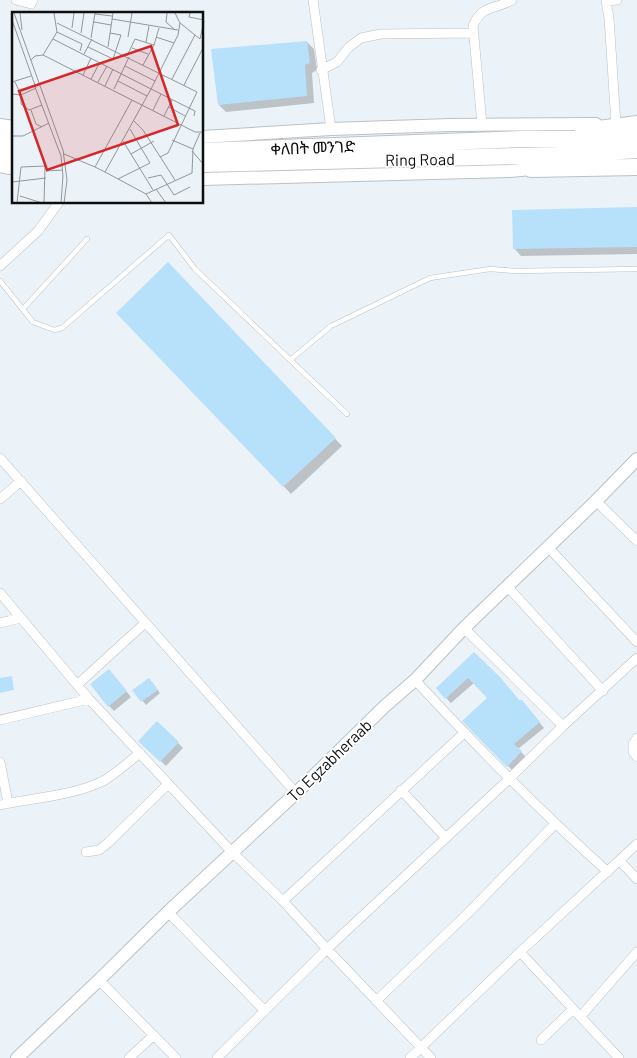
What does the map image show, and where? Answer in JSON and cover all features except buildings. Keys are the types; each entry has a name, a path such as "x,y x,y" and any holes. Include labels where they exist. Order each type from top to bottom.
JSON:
{"highway":[{"name":"ቀለበት መንገድ","path":"204,151 636,135"},
{"name":"Ring Road","path":"204,164 558,156 620,152 636,135"},
{"path":"531,170 620,152"},
{"path":"531,170 637,167"}],"main road":[{"path":"204,137 331,129 482,124 616,124 636,135"},
{"path":"204,180 531,170"},
{"name":"To Egzabheraab","path":"17,1058 232,851 415,680 464,628 637,459"}],"street":[{"path":"16,0 28,4 31,4 33,0"},
{"path":"313,0 331,129"},
{"path":"482,124 473,26 482,11 512,0"},
{"path":"616,124 609,18 605,0 617,0"},
{"path":"322,70 337,62 349,47 361,38 381,34 474,33"},
{"path":"0,266 38,231 58,204"},
{"path":"0,458 296,793"},
{"path":"0,499 21,481"},
{"path":"596,501 637,540"},
{"path":"548,547 637,642"},
{"path":"507,586 602,691"},
{"path":"0,593 89,699 431,1058"},
{"path":"0,623 21,618"},
{"path":"77,685 145,623"},
{"path":"464,628 563,726"},
{"path":"216,1058 327,950 637,658"},
{"path":"415,680 464,733 554,824 608,872"},
{"path":"0,720 89,699"},
{"path":"283,902 464,733"},
{"path":"637,738 633,744 633,752 637,757"},
{"path":"0,762 4,804 52,796 94,785 113,774 140,753"},
{"path":"86,852 99,850 104,847 168,784"},
{"path":"402,790 446,838"},
{"path":"376,1001 467,914 554,824"},
{"path":"410,1058 520,952 637,844"},
{"path":"620,861 637,878"},
{"path":"168,912 264,1011"},
{"path":"520,952 619,1058"},
{"path":"581,1016 637,952"},
{"path":"99,980 176,1058"},
{"path":"541,1040 573,1008"},
{"path":"129,1058 153,1036"}],"lane":[{"path":"0,281 33,322 54,330 62,328 169,235 195,269 347,414"},
{"path":"23,309 87,239"},
{"path":"290,360 331,326 430,278 498,268 516,271 637,269"}]}
